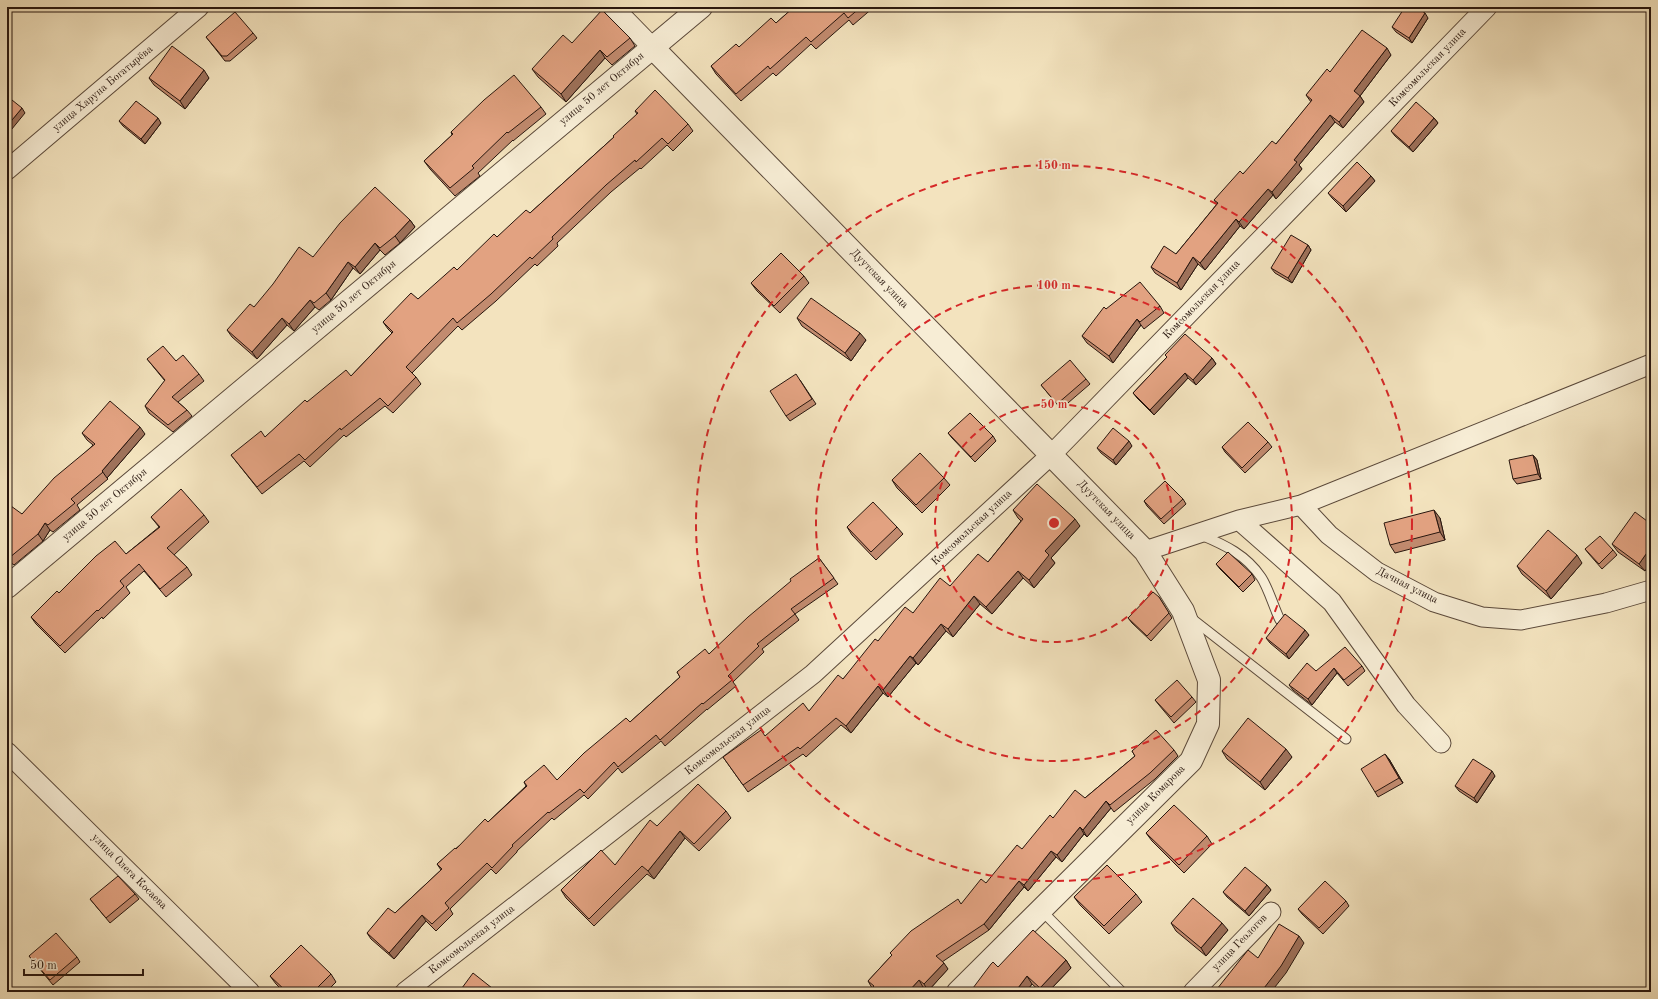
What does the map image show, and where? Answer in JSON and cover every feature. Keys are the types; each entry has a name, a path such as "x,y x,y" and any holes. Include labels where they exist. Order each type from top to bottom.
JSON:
{"street":[{"name":"улица Харуна Богатырёва","path":"7,170 199,7"},
{"name":"Дуутская улица","path":"613,7 1052,454 1145,551"},
{"name":"улица 50 лет Октября","path":"7,587 701,7"},
{"name":"Комсомольская улица","path":"405,992 813,674 1052,454 1487,7"},
{"path":"1145,551 1239,520 1301,504 1651,364"},
{"name":"Дачная улица","path":"1301,504 1329,535 1377,572 1434,602 1482,617 1521,620 1606,603 1651,590"},
{"path":"1239,520 1332,602 1406,705 1441,743"},
{"name":"улица Комарова","path":"958,992 1191,761 1208,724 1209,680 1182,611 1145,551"},
{"name":"улица Олега Косаева","path":"7,752 250,992"},
{"name":"улица Геологов","path":"1193,992 1271,912"}],"lane":[{"path":"1198,534 1223,544 1243,556 1262,578 1280,620"},
{"path":"1182,611 1346,739"},
{"path":"1041,910 1122,992"}],"building":[{"path":"794,7 861,7 848,18 844,13 811,42 806,37 770,69 768,66 736,94 711,66 736,44 739,47 771,18 776,23"},
{"path":"1405,7 1416,7 1425,13 1409,38 1392,27"},
{"path":"602,10 630,38 607,57 600,50 561,94 532,69 563,35 572,43"},
{"path":"235,12 253,33 227,56 222,56 206,37"},
{"path":"1362,30 1387,48 1354,91 1360,96 1339,122 1330,115 1294,160 1297,162 1272,192 1268,189 1239,222 1236,219 1200,263 1193,257 1177,283 1151,267 1164,246 1176,254 1218,203 1214,200 1240,171 1243,174 1272,141 1276,144 1312,100 1306,95 1327,69 1330,72"},
{"path":"172,46 204,70 180,101 149,78"},
{"path":"514,75 541,107 508,133 507,132 472,166 474,168 450,188 424,161 453,134 451,132 484,100"},
{"path":"655,90 688,124 668,144 662,138 636,162 635,160 606,185 552,237 553,239 532,259 530,257 491,294 457,323 453,318 406,367 416,377 388,406 380,398 341,430 340,428 305,460 299,454 257,487 231,455 261,431 265,437 305,400 307,402 346,370 351,376 393,332 383,322 411,293 418,299 454,267 457,270 494,234 497,237 526,210 530,213 614,137 613,136 638,113 635,111"},
{"path":"7,96 22,108 7,126"},
{"path":"136,101 158,118 141,139 119,121"},
{"path":"1416,102 1434,118 1409,147 1391,131"},
{"path":"1357,162 1371,176 1343,206 1328,193"},
{"path":"375,187 410,220 395,236 380,248 375,243 355,267 348,262 326,293 314,303 310,300 289,324 282,318 252,352 227,330 250,304 254,307 273,284 299,247 313,257 340,223"},
{"path":"1291,235 1308,245 1288,278 1271,268"},
{"path":"781,253 804,276 774,306 751,283"},
{"path":"1140,282 1160,306 1140,322 1137,319 1109,356 1082,336 1104,307 1106,309"},
{"path":"811,298 860,333 845,353 797,318"},
{"path":"1185,334 1212,358 1193,380 1185,373 1150,410 1133,393 1167,357 1165,355"},
{"path":"163,346 176,361 183,355 199,374 172,397 187,410 168,425 145,406 165,380 147,359"},
{"path":"1070,360 1086,379 1057,404 1041,385"},
{"path":"796,374 812,399 786,416 770,391"},
{"path":"110,401 140,427 102,471 103,472 71,499 75,503 48,525 45,523 38,534 9,558 7,556 7,511 11,506 22,514 54,478 95,444 82,433"},
{"path":"970,413 993,436 971,457 948,433"},
{"path":"1248,422 1268,442 1242,468 1222,447"},
{"path":"1113,428 1129,441 1113,460 1097,448"},
{"path":"920,453 944,478 916,505 892,480"},
{"path":"1533,455 1538,474 1513,479 1509,460"},
{"path":"1165,481 1183,499 1161,519 1144,501"},
{"path":"1037,484 1075,519 1045,551 1049,555 1029,580 1018,571 986,607 974,596 948,629 941,624 913,658 910,656 883,690 878,686 846,726 836,718 800,749 798,747 743,785 723,757 761,730 765,736 803,703 809,711 838,675 843,679 875,639 878,641 905,607 913,613 940,578 950,586 978,554 988,562 1023,519 1013,510"},
{"path":"181,489 204,515 167,548 187,567 160,589 139,564 120,581 124,586 60,646 31,617 57,591 59,593 96,556 115,541 126,554 160,527 151,517"},
{"path":"873,502 897,527 871,552 847,527"},
{"path":"1434,510 1440,532 1390,545 1384,523"},
{"path":"1635,512 1651,524 1651,547 1639,564 1612,544"},
{"path":"1548,530 1577,555 1546,591 1517,566"},
{"path":"1600,536 1613,550 1599,564 1585,549"},
{"path":"1228,552 1252,574 1239,587 1216,564"},
{"path":"819,558 834,578 791,609 795,614 757,644 759,646 728,676 732,680 703,704 702,703 660,740 656,735 618,767 614,762 584,793 580,789 549,813 548,812 512,845 513,846 492,868 487,863 445,903 449,908 432,924 422,915 389,953 367,933 388,908 395,913 442,869 437,864 455,848 456,849 485,819 488,822 527,786 524,782 544,765 557,780 584,753 626,718 630,722 680,677 677,672 705,649 709,654 748,617 791,581 790,579"},
{"path":"1153,592 1159,597 1169,613 1147,636 1128,618"},
{"path":"1285,614 1305,630 1286,654 1266,638"},
{"path":"1345,647 1362,666 1344,680 1334,668 1308,699 1289,685 1307,663 1316,671"},
{"path":"1177,680 1192,697 1171,717 1155,700"},
{"path":"1248,718 1286,749 1260,782 1222,751"},
{"path":"1156,730 1174,750 1150,773 1110,805 1106,801 1083,830 1080,827 1057,855 1051,851 1024,885 1019,881 984,924 936,956 944,963 924,984 919,980 908,992 868,992 874,986 868,981 892,955 890,953 911,931 958,899 961,904 981,879 986,883 1017,845 1022,849 1050,815 1053,818 1075,790 1085,798 1135,756 1132,751"},
{"path":"1385,754 1399,778 1375,792 1361,769"},
{"path":"1473,759 1492,771 1474,798 1455,786"},
{"path":"698,784 726,811 694,844 680,831 648,871 642,866 589,919 561,890 601,850 615,865 650,820 657,826"},
{"path":"1174,805 1207,836 1179,865 1146,833"},
{"path":"1107,865 1136,894 1104,926 1074,897"},
{"path":"1245,867 1267,885 1245,911 1223,892"},
{"path":"118,876 135,894 106,918 90,899"},
{"path":"1325,881 1346,901 1319,928 1298,909"},
{"path":"1193,898 1222,923 1201,948 1171,923"},
{"path":"1279,924 1299,936 1281,966 1261,992 1211,992 1215,987 1217,989 1248,950 1258,958"},
{"path":"1033,930 1066,960 1040,988 1027,976 1015,992 970,992 993,962 998,967"},
{"path":"56,933 77,957 50,980 29,956"},
{"path":"301,945 331,974 313,992 287,992 270,976"},
{"path":"473,973 497,992 459,992"},
{"path":"1086,987 1091,992 1081,992"}]}
